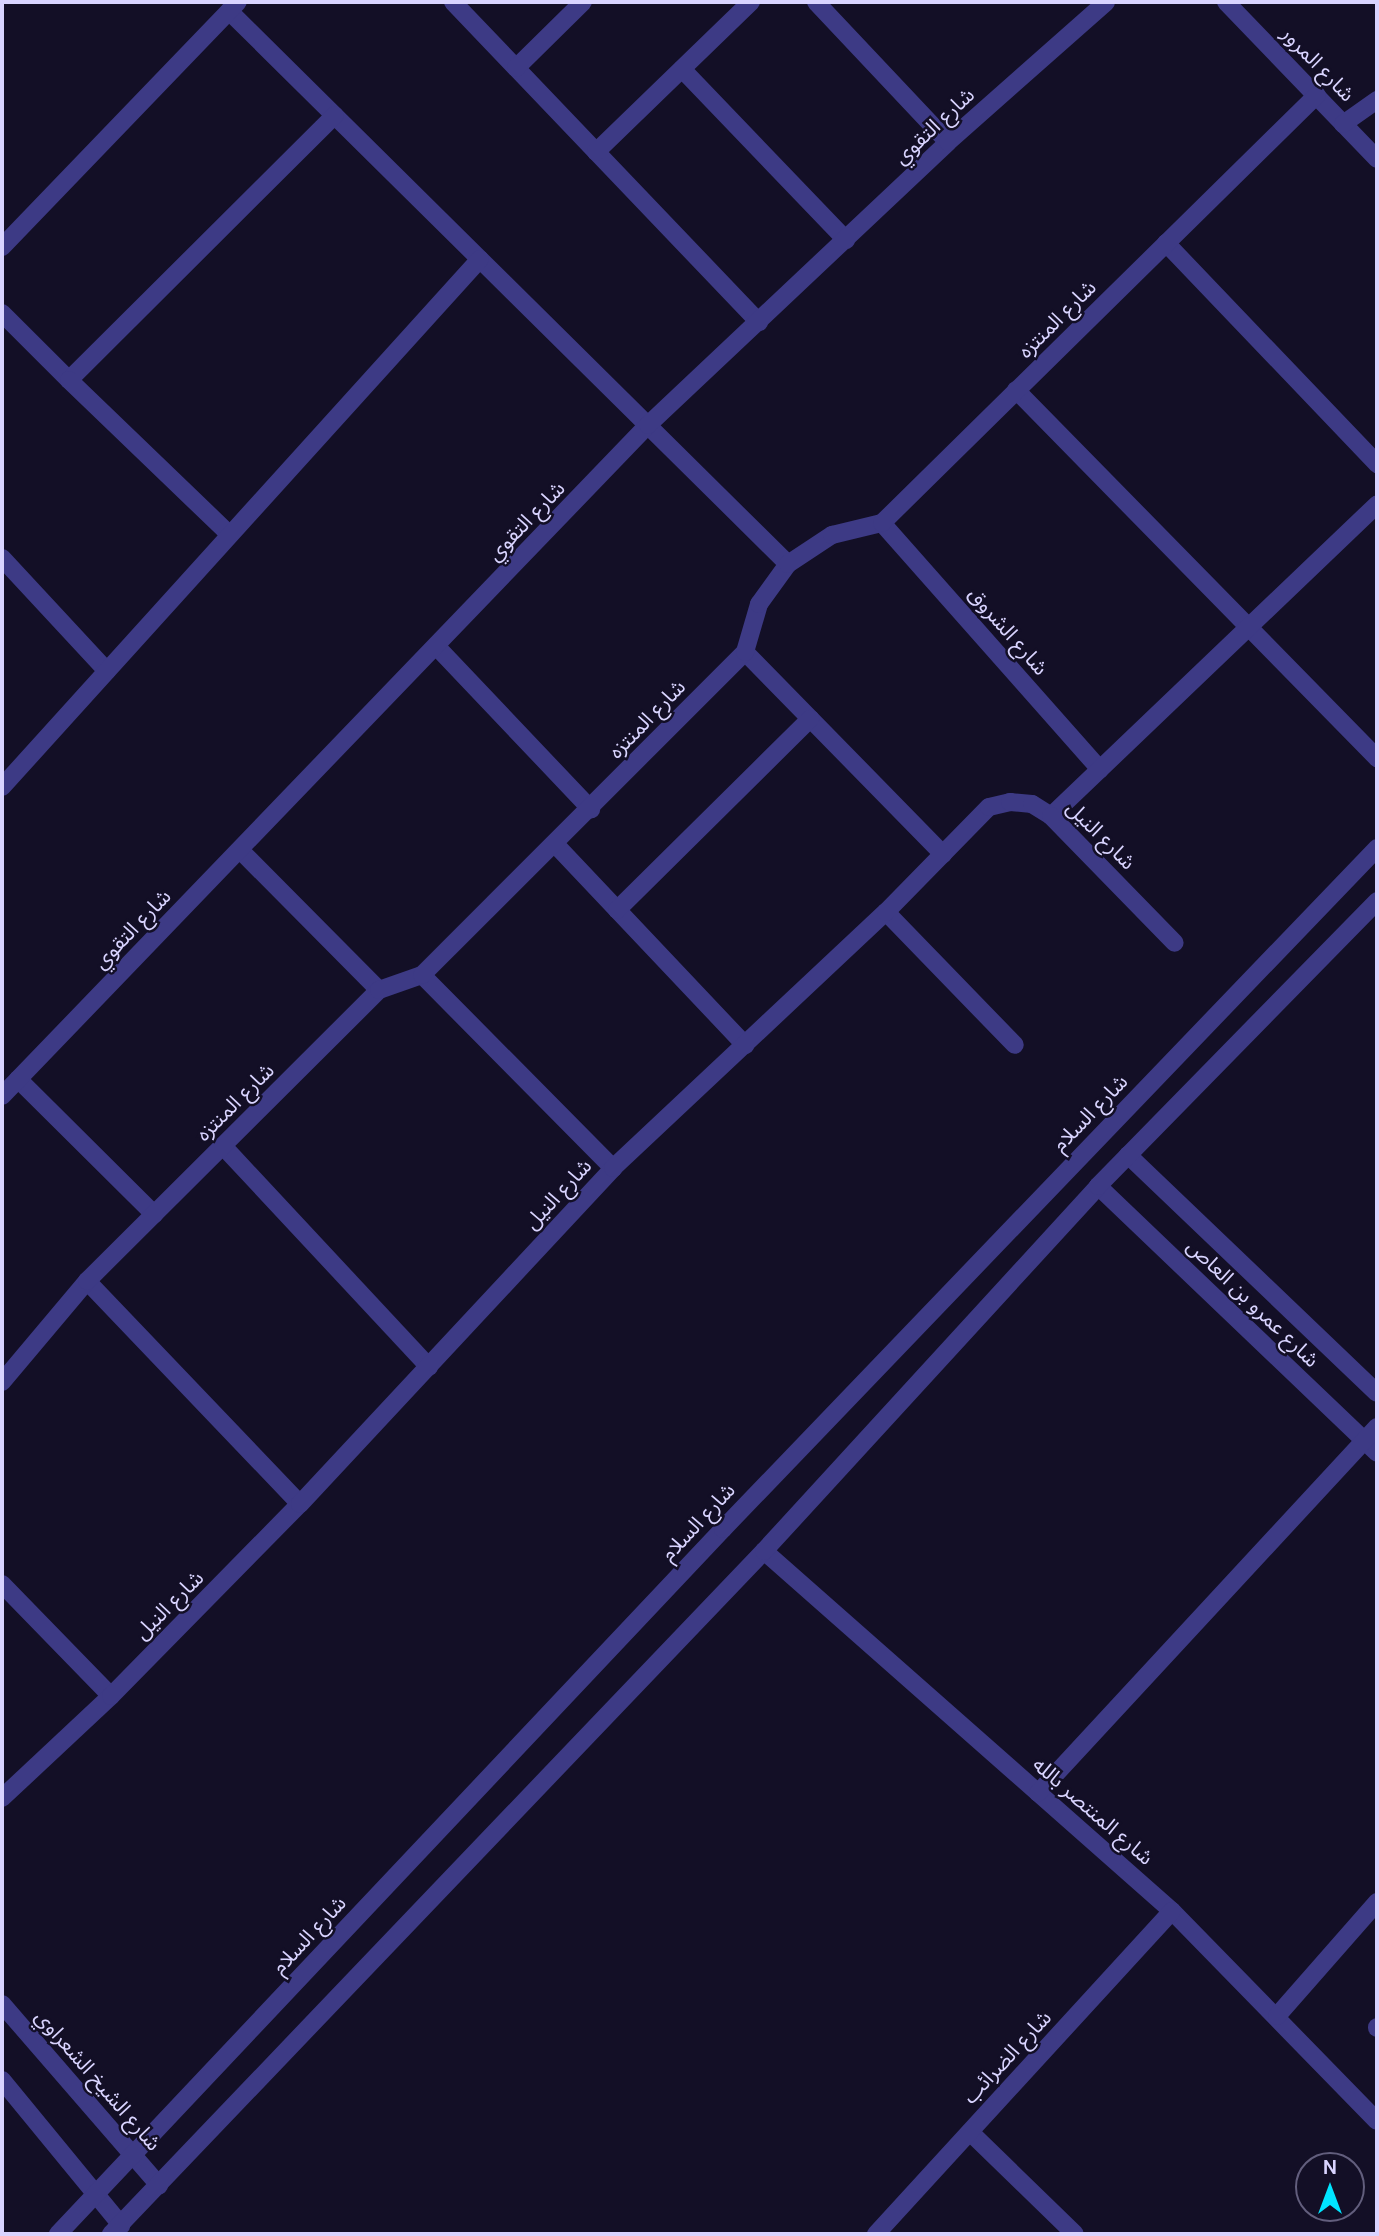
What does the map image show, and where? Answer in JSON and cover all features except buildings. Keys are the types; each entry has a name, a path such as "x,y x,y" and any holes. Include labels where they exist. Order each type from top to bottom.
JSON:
{"street":[{"path":"453,2 759,322"},
{"path":"516,68 583,2"},
{"path":"596,152 751,2"},
{"path":"816,2 948,142"},
{"name":"شارع التقوي","path":"2,1096 648,425 948,142 1106,2"},
{"name":"شارع المرور","path":"1226,2 1377,159"},
{"path":"2,247 233,6 335,115 788,564"},
{"path":"682,68 846,240"},
{"name":"شارع المنتزه","path":"2,1382 87,1281 379,990 422,975 591,809 745,652 759,604 788,564 832,535 882,523 1317,95"},
{"path":"1343,124 1377,100"},
{"path":"69,380 335,115"},
{"path":"1166,243 1377,464"},
{"path":"2,787 480,259"},
{"path":"2,313 230,535"},
{"path":"1016,390 1249,628 1371,738 1377,758"},
{"path":"1051,816 1377,505"},
{"name":"شارع الشروق","path":"882,523 1100,769"},
{"path":"2,558 107,671"},
{"path":"437,647 591,809"},
{"path":"745,652 943,854"},
{"path":"617,910 810,719"},
{"name":"شارع النيل","path":"2,1798 111,1696 300,1504 612,1168 886,912 989,807 1010,802 1032,804 1051,816 1175,943"},
{"path":"555,844 746,1045"},
{"name":"شارع السلام","path":"58,2234 732,1519 1377,848"},
{"path":"240,850 379,990"},
{"path":"2,2080 95,2195 116,2229 764,1551 1098,1186 1377,901"},
{"path":"886,912 1015,1045"},
{"path":"422,975 612,1168"},
{"path":"18,1079 154,1214"},
{"path":"223,1146 429,1367"},
{"path":"1128,1155 1377,1393"},
{"name":"شارع عمرو بن العاص","path":"1098,1186 1377,1453"},
{"path":"87,1281 300,1504"},
{"path":"1038,1793 1377,1427"},
{"name":"شارع المنتصر بالله","path":"764,1551 1172,1911 1377,2121"},
{"path":"2,1584 111,1696"},
{"path":"1277,2016 1377,1902"},
{"name":"شارع الضرائب","path":"876,2234 1172,1911"},
{"name":"شارع الشيخ الشعراوي","path":"2,2004 159,2185"},
{"path":"970,2132 1075,2234"}]}
